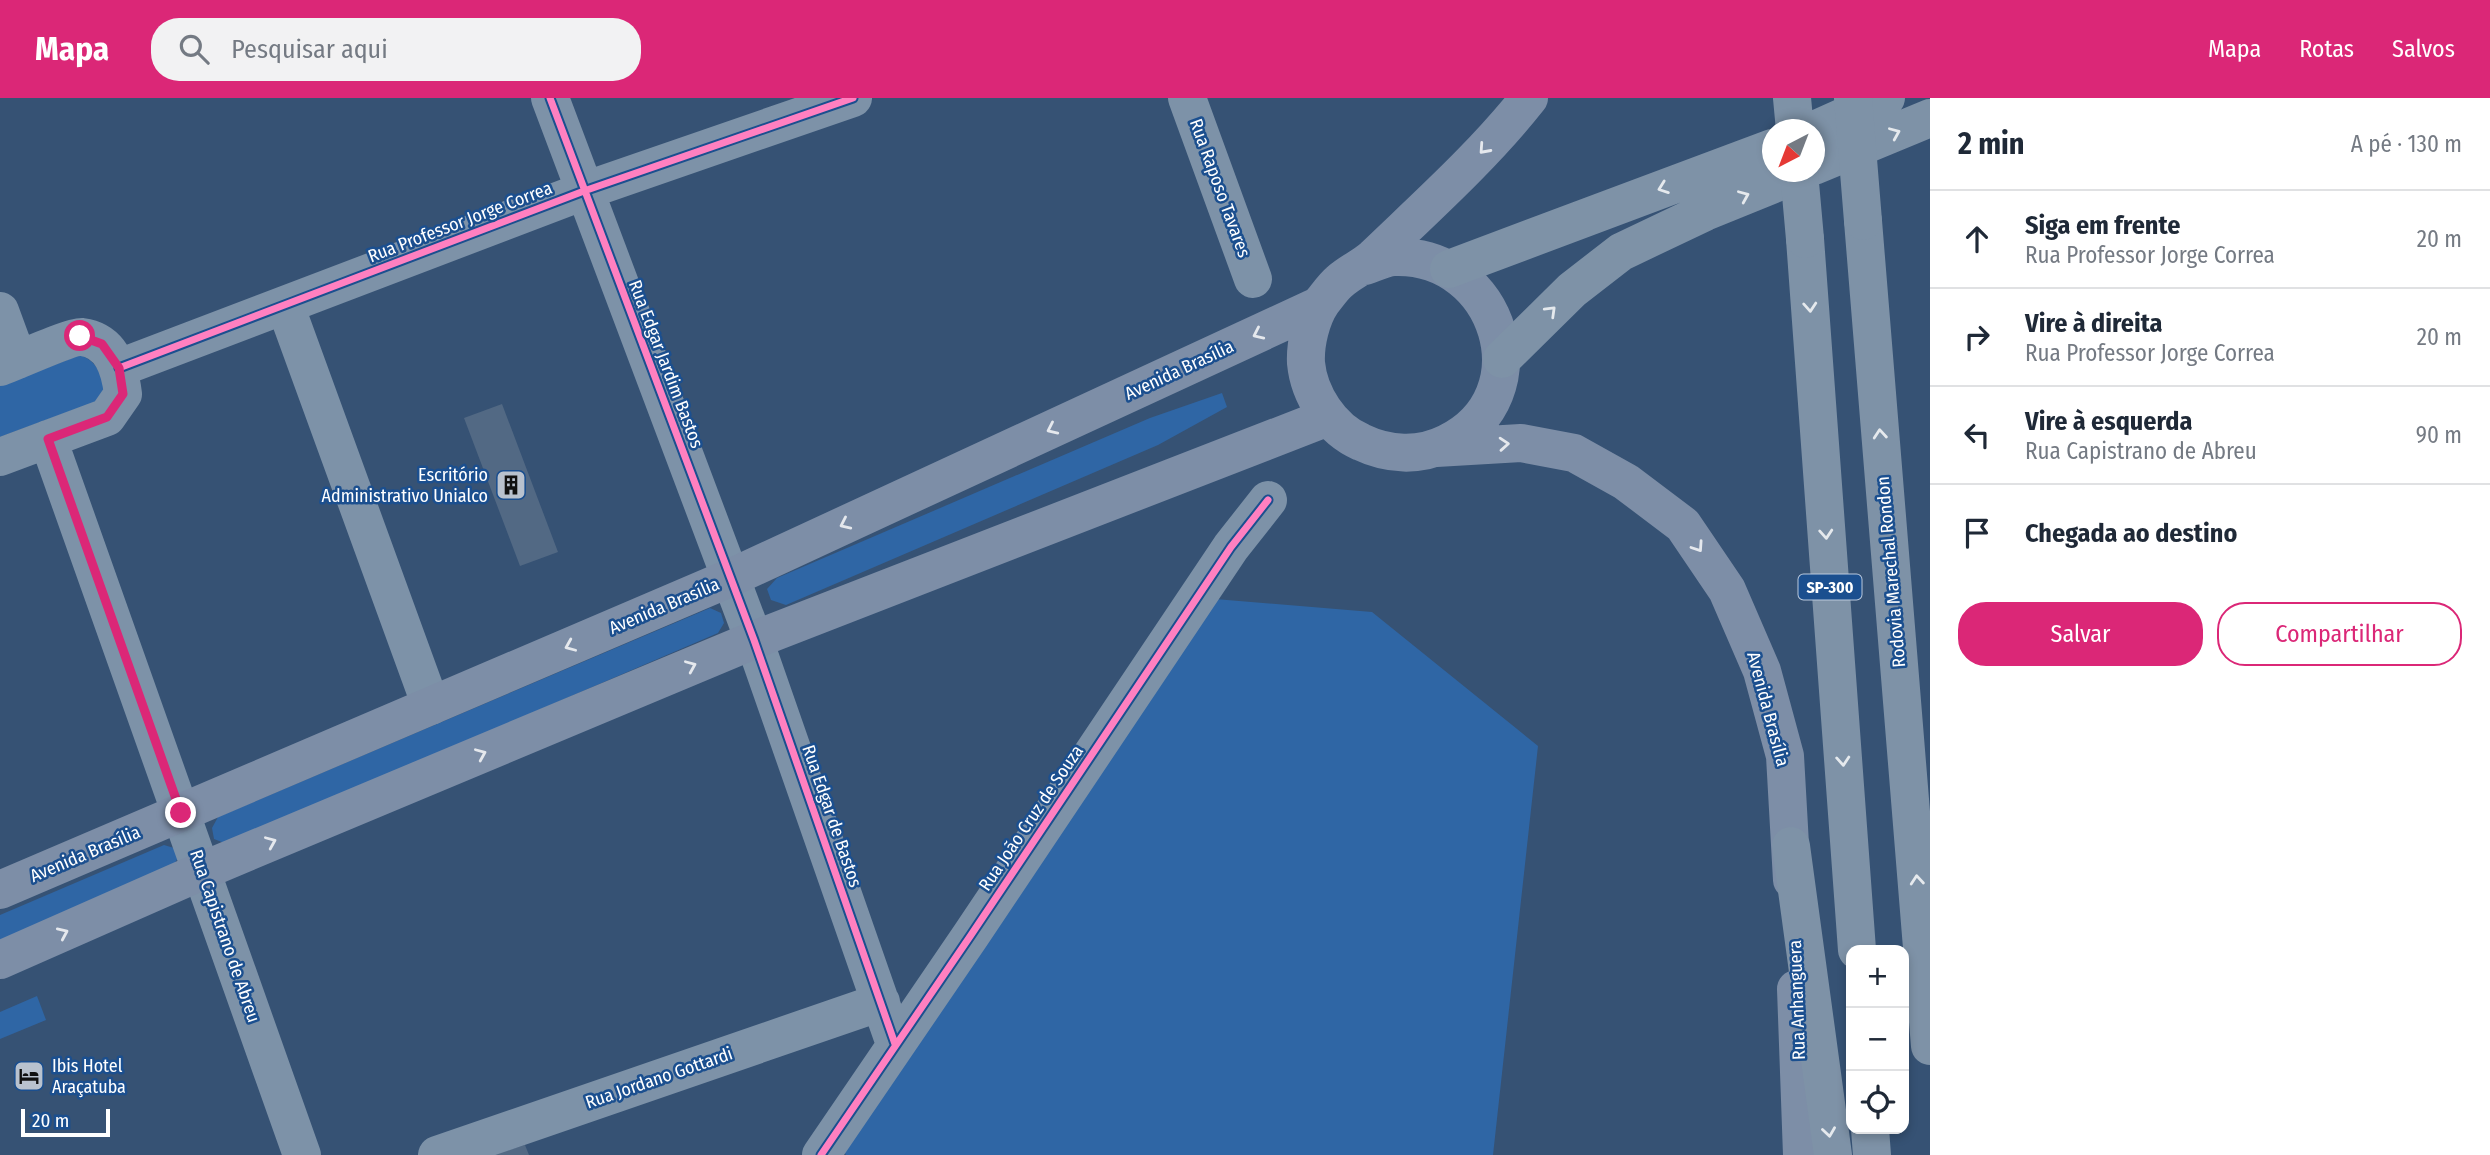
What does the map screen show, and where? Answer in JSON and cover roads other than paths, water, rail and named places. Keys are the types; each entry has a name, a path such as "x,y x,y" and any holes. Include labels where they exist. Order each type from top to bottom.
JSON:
{"highway":[{"path":"1793,98 1794,119"},
{"name":"Rodovia Marechal Rondon","path":"1853,98 1930,1046"},
{"path":"1825,125 1886,98"},
{"path":"1825,162 1930,118"},
{"path":"1449,269 1762,152"},
{"path":"1502,359 1572,290 1621,252 1777,182"},
{"name":"SP-300","path":"1802,182 1857,945"},
{"path":"1791,846 1833,1155"},
{"path":"1870,1134 1872,1155"}],"main road":[{"name":"Avenida Brasília","path":"1529,98 1475,159 1365,266 1339,282 1320,305 1309,333 1306,362 1313,391 1328,417 1350,437 1377,450 1407,454 1436,448 1521,443 1574,453 1626,482 1682,525 1727,590 1762,671 1785,756 1791,846"},
{"name":"Avenida Brasília","path":"1365,266 1394,257 1422,260 1449,269 1472,285 1489,308 1500,335 1502,359 1490,404 1476,423 1458,438 1436,448"},
{"name":"Avenida Brasília","path":"0,890 730,578 1320,305"},
{"path":"0,960 754,640 1328,417"},
{"name":"Rua Anhanguera","path":"1791,846 1802,1155"}],"street":[{"name":"Rua Edgar Jardim Bastos","path":"550,98 754,640"},
{"name":"Rua Professor Jorge Correa","path":"119,368 584,191 853,98"},
{"name":"Rua Raposo Tavares","path":"1187,98 1253,279"},
{"path":"285,305 431,706"},
{"path":"0,311 9,364 80,336 102,344 119,368 123,394 107,417 0,457"},
{"name":"Rua Capistrano de Abreu","path":"48,439 302,1155"},
{"name":"Rua João Cruz de Souza","path":"821,1155 1231,547 1268,500"},
{"name":"Rua Edgar de Bastos","path":"754,640 895,1044"},
{"name":"Rua Jordano Gottardi","path":"437,1155 881,1002"}],"place":[{"name":"Escritório Administrativo Unialco","path":"511,485"},
{"name":"Ibis Hotel Araçatuba","path":"29,1076"}]}
